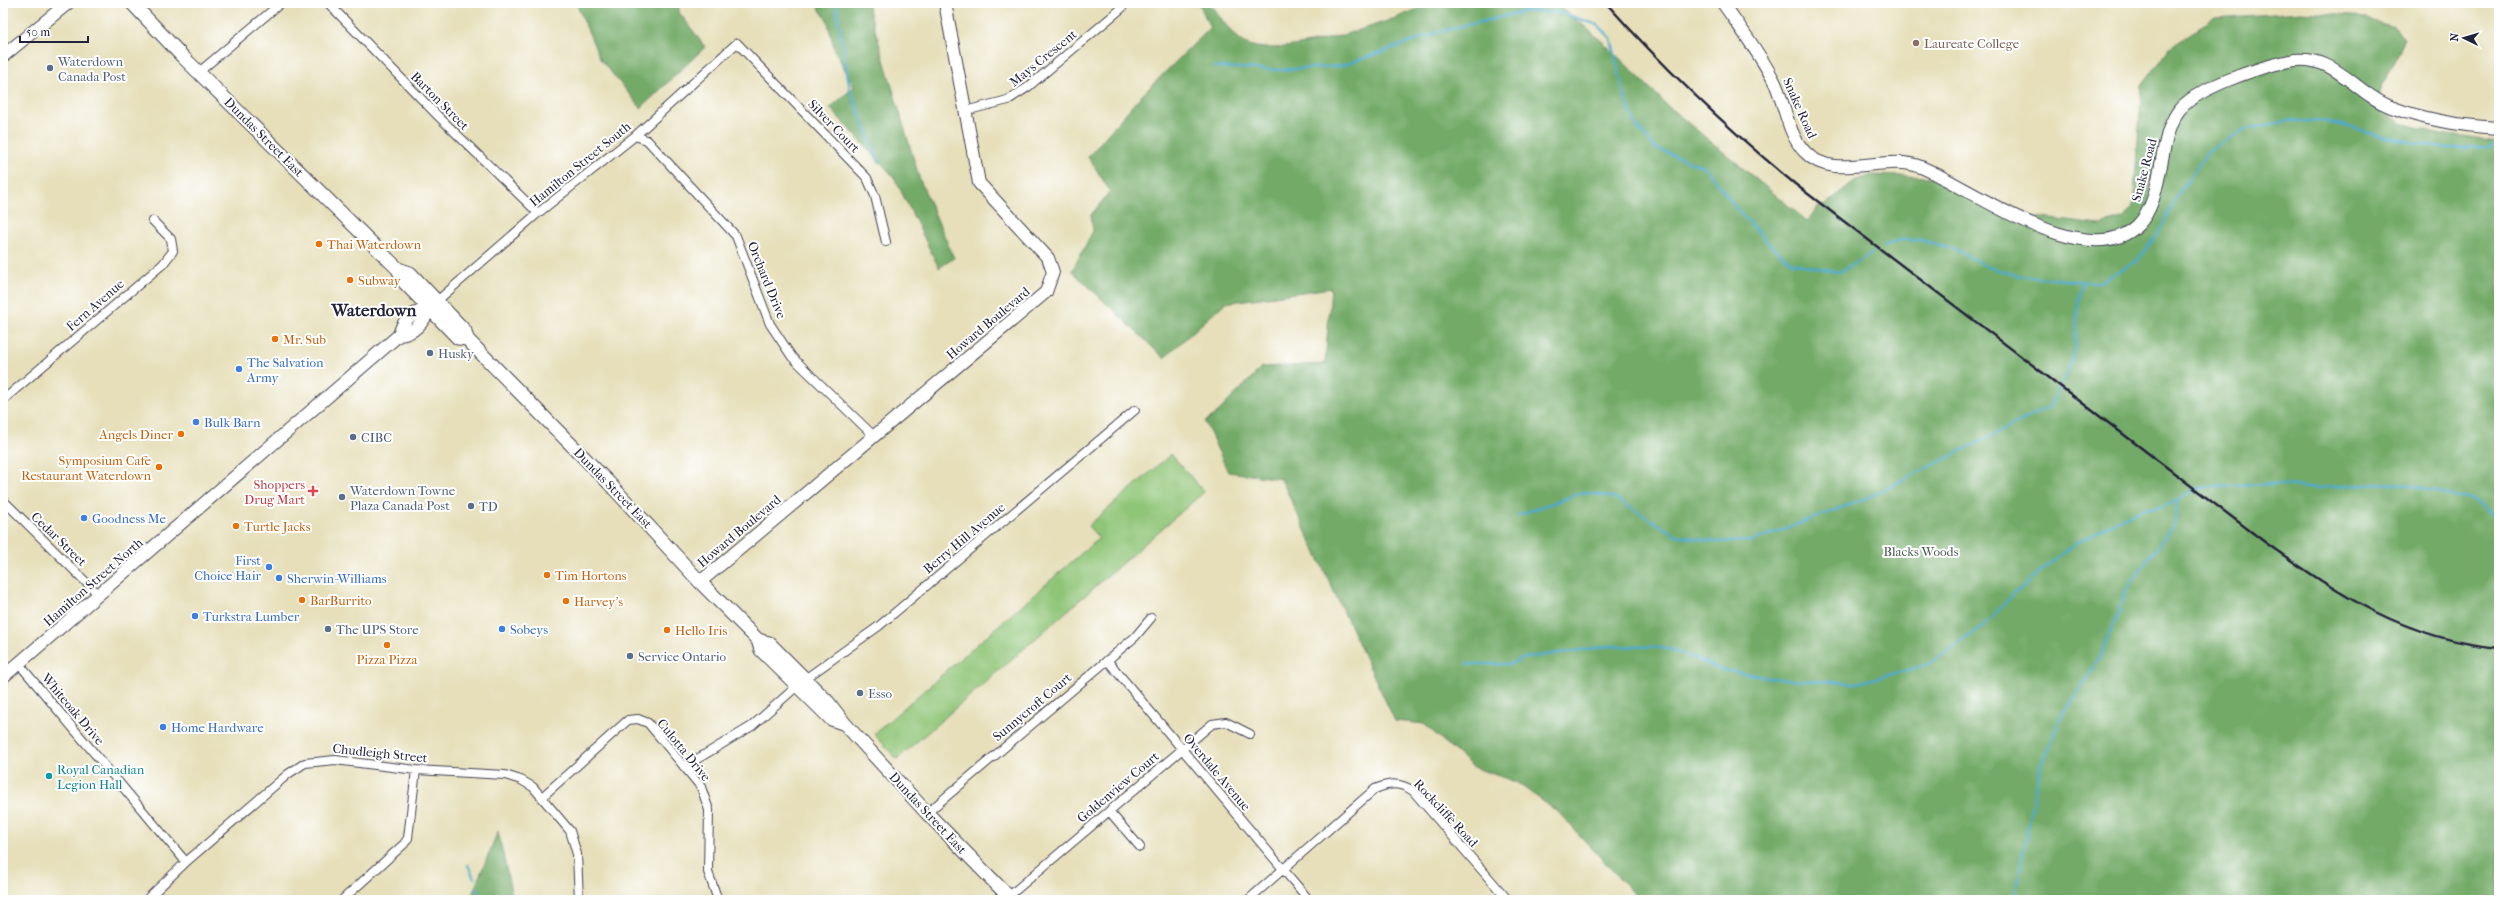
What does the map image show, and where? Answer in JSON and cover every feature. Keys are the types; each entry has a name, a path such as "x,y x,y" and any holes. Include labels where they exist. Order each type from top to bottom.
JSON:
{"main road":[{"name":"Dundas Street East","path":"132,3 199,72 398,269 404,282 433,304 458,338 467,339 608,482 700,582 758,640 761,650 801,682 830,719 844,724 926,813 1010,898"}],"street":[{"path":"3,56 68,3"},
{"path":"199,72 281,3"},
{"name":"Barton Street","path":"328,3 438,116 538,214"},
{"name":"Howard Boulevard","path":"700,582 875,437 1046,292 1053,272 1048,258 980,183 945,3"},
{"name":"Mays Crescent","path":"965,111 1008,100 1028,87 1122,8 1125,3"},
{"name":"Snake Road","path":"1723,3 1774,82 1794,135 1805,153 1818,161 1841,167 1886,163 1918,165 2040,228 2067,237 2096,240 2116,237 2137,225 2152,205 2169,130 2178,112 2189,100 2205,90 2272,65 2293,60 2313,61 2334,67 2372,98 2391,107 2432,119 2499,128"},
{"name":"Hamilton Street South","path":"433,304 538,214 635,136 737,43"},
{"name":"Silver Court","path":"737,43 867,178 875,196 886,242"},
{"name":"Orchard Drive","path":"635,136 647,140 736,236 770,324 792,357 875,437"},
{"name":"Fern Avenue","path":"3,400 163,264 173,251 171,239 153,221"},
{"name":"Hamilton Street North","path":"3,677 399,335 407,334 425,319 433,304"},
{"name":"Berry Hill Avenue","path":"684,767 752,726 801,682 879,626 1135,410"},
{"name":"Cedar Street","path":"3,500 98,595"},
{"name":"Sunnycroft Court","path":"926,813 1141,631 1152,618"},
{"name":"Overdale Avenue","path":"1107,660 1309,900"},
{"name":"Whiteoak Drive","path":"19,664 186,862"},
{"name":"Culotta Drive","path":"542,797 628,720 638,719 648,723 701,787 709,810 708,872 718,900"},
{"name":"Goldenview Court","path":"1010,898 1208,727 1219,722 1231,723 1250,734"},
{"name":"Chudleigh Street","path":"146,900 186,862 288,774 305,763 335,760 416,770 505,775 521,780 533,787 570,831 577,854 579,900"},
{"path":"342,900 404,844 408,838 416,770"},
{"name":"Rockcliffe Road","path":"1282,869 1375,789 1387,784 1403,784 1413,792 1508,900"},
{"path":"1109,811 1140,847"},
{"path":"1248,900 1282,869"}],"green space":[{"path":"576,3 679,3 679,12 705,47 641,108 600,59"},
{"path":"815,3 867,3 920,180 954,258 939,268 894,177 830,108 854,87 835,51 827,20"},
{"name":"Blacks Woods","path":"1199,3 1209,3 1232,32 1243,42 1249,45 1265,48 1287,47 1340,36 1393,19 1431,3 1557,3 1605,44 1670,108 1807,221 1817,208 1825,205 1854,181 1872,175 1934,177 2010,214 2100,225 2125,218 2133,207 2142,85 2170,47 2214,18 2301,12 2352,15 2394,27 2405,38 2394,64 2380,86 2381,109 2401,123 2441,134 2499,142 2499,900 1640,900 1558,812 1516,782 1473,767 1424,724 1395,721 1281,479 1228,472 1205,422 1218,412 1262,367 1325,364 1331,288 1225,303 1164,358 1072,271 1093,231 1091,215 1110,191 1088,157 1137,100 1210,28"},
{"path":"1171,454 1204,492 897,759 874,734 1099,538 1088,526"},
{"path":"498,831 513,900 472,900 471,897"}],"waterway":[{"path":"837,3 837,13 850,90 879,162"},
{"path":"1215,67 1279,70 1341,66 1442,31 1527,11 1562,13 1598,25 1611,38 1624,94 1635,124 1655,148 1706,168 1740,213 1775,250 1793,263 1839,272 1873,253"},
{"path":"1884,246 1900,240 1920,240 1955,249 1987,267 2020,276 2098,283 2137,261 2157,236 2178,194 2208,152 2245,129 2287,121 2315,121 2342,125 2381,137 2448,148 2489,147 2499,142"},
{"path":"1518,515 1584,492 1615,498 1676,535 1716,542 1752,541 1867,498 2049,407 2064,380 2072,358 2075,342 2078,300 2082,283"},
{"path":"1467,664 1510,664 1524,658 1610,646 1654,647 1673,650 1722,670 1786,680 1857,683 1927,665 1982,627 2014,594 2071,546 2121,519 2147,508 2161,508 2199,488 2271,484 2319,488 2361,484 2410,485 2476,501 2499,521"},
{"path":"2014,900 2039,770 2062,715 2100,657 2129,585 2173,526 2177,499"},
{"path":"468,865 474,878"},
{"path":"477,888 482,900"}],"railway":[{"path":"1606,3 1674,75 1721,120 1795,184 2266,543 2321,580 2375,612 2404,625 2433,635 2465,643 2499,648"}],"place":[{"name":"Laureate College","path":"1916,43"},
{"name":"Waterdown Canada Post","path":"50,68"},
{"name":"Thai Waterdown","path":"319,244"},
{"name":"Subway","path":"350,280"},
{"name":"Mr. Sub","path":"275,339"},
{"name":"Husky","path":"430,353"},
{"name":"The Salvation Army","path":"239,369"},
{"name":"Bulk Barn","path":"196,422"},
{"name":"Angels Diner","path":"181,434"},
{"name":"CIBC","path":"353,437"},
{"name":"Symposium Cafe Restaurant Waterdown","path":"159,467"},
{"name":"Shoppers Drug Mart","path":"313,491"},
{"name":"Waterdown Towne Plaza Canada Post","path":"342,497"},
{"name":"TD","path":"471,506"},
{"name":"Goodness Me","path":"84,518"},
{"name":"Turtle Jacks","path":"236,526"},
{"name":"First Choice Hair","path":"269,567"},
{"name":"Tim Hortons","path":"547,575"},
{"name":"Sherwin-Williams","path":"279,578"},
{"name":"BarBurrito","path":"302,600"},
{"name":"Harvey's","path":"566,601"},
{"name":"Turkstra Lumber","path":"195,616"},
{"name":"The UPS Store","path":"328,629"},
{"name":"Sobeys","path":"502,629"},
{"name":"Hello Iris","path":"667,630"},
{"name":"Pizza Pizza","path":"387,645"},
{"name":"Service Ontario","path":"630,656"},
{"name":"Esso","path":"860,693"},
{"name":"Home Hardware","path":"163,727"},
{"name":"Royal Canadian Legion Hall","path":"49,776"}],"district":[{"name":"Waterdown","path":"374,310"}]}
